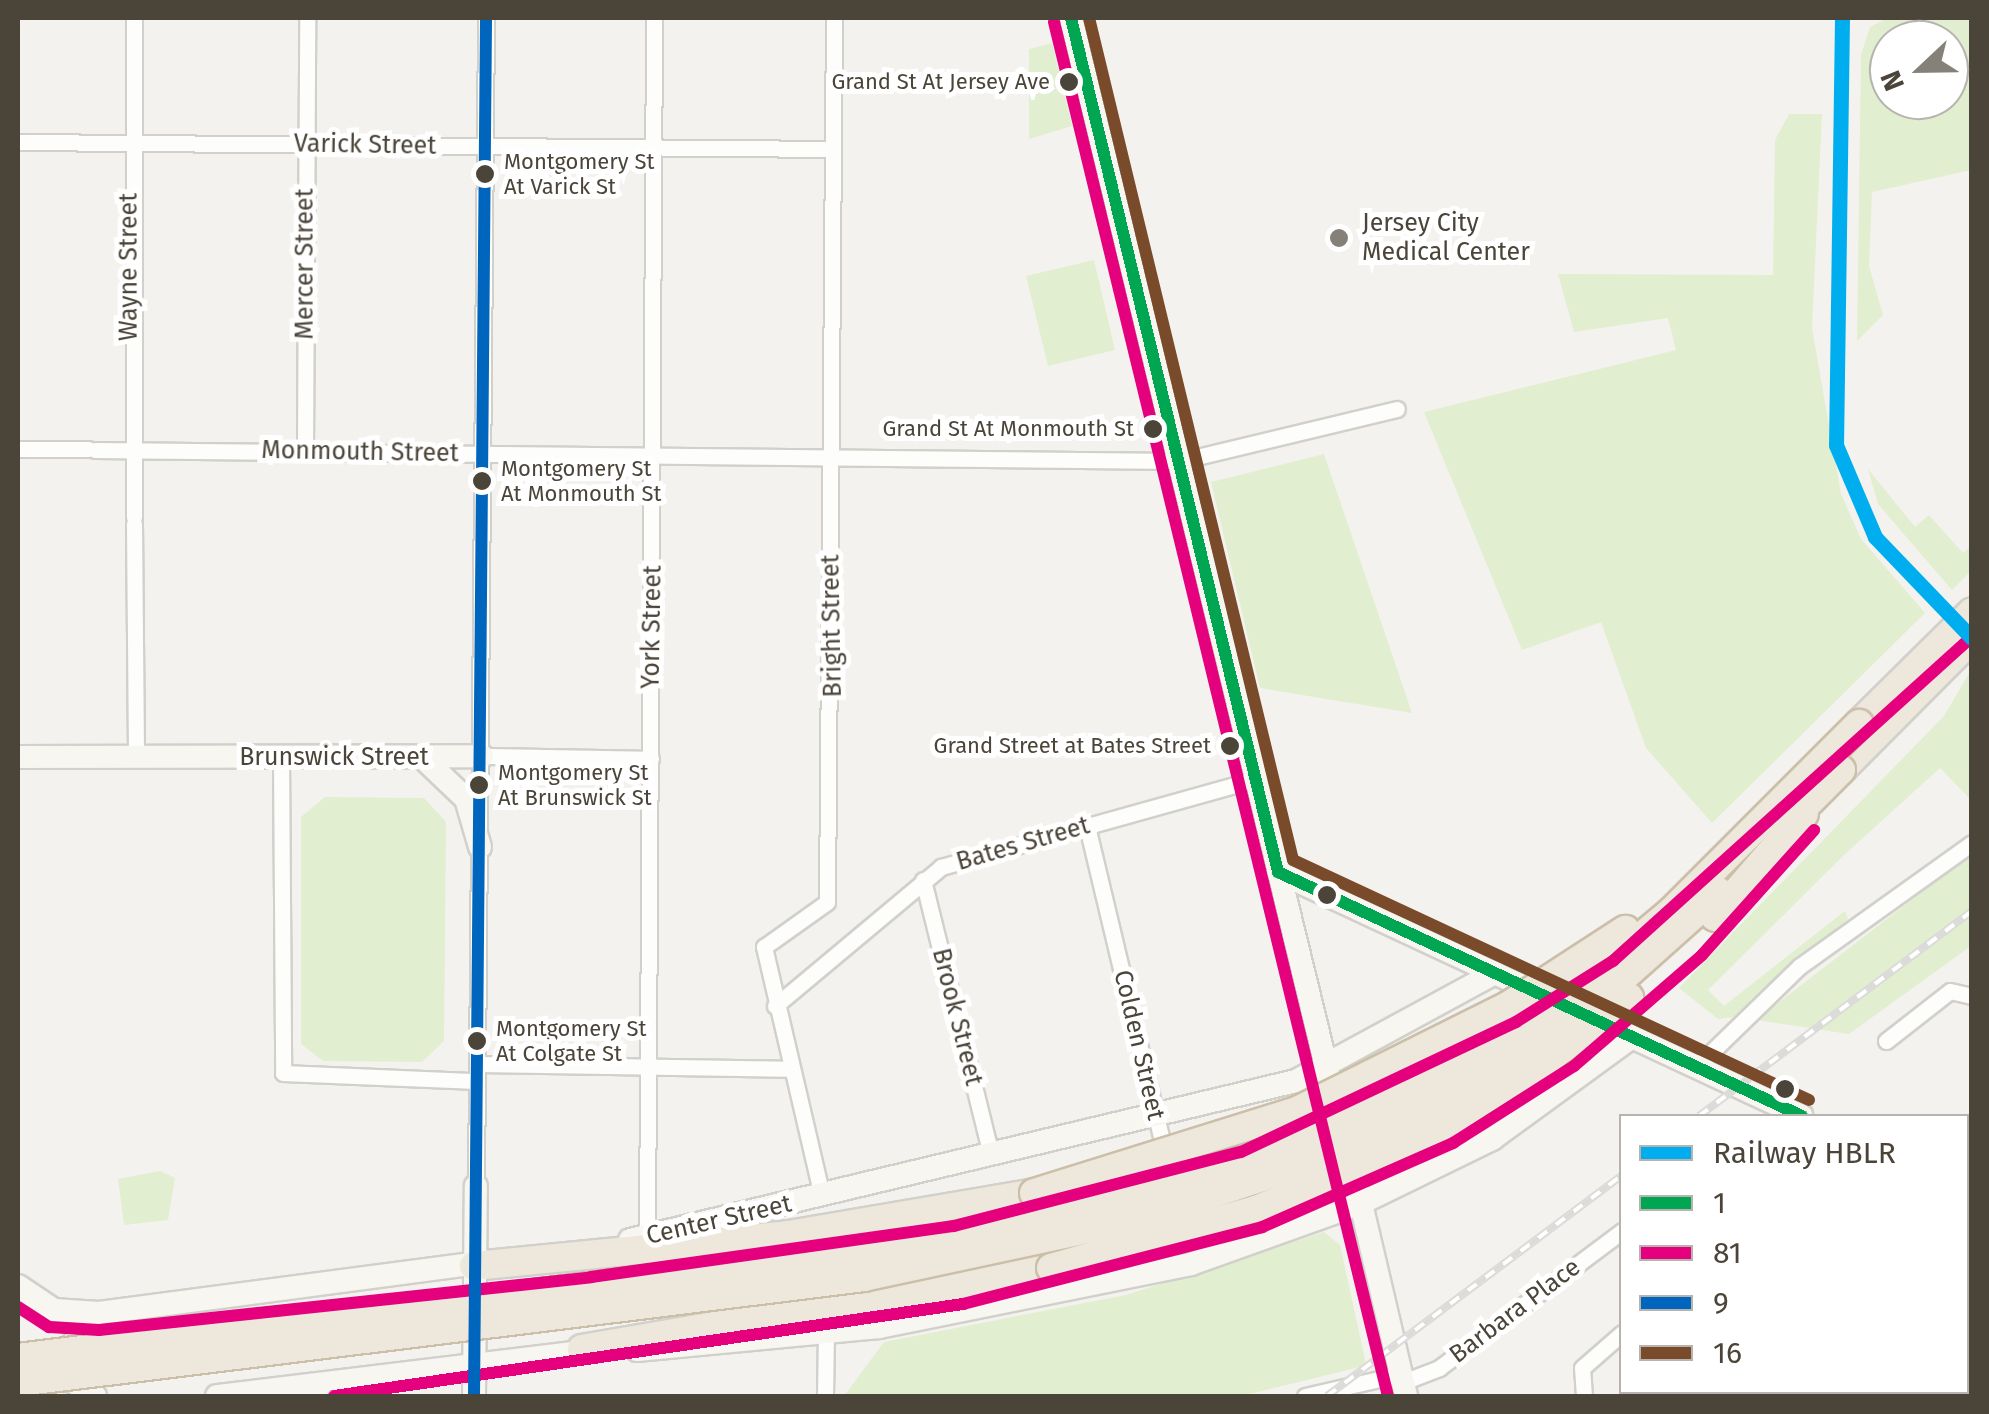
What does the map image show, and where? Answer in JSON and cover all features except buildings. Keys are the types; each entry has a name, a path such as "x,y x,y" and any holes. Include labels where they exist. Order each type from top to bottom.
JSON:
{"highway":[{"path":"18,1356 885,1250 1063,1215 1239,1165 1423,1088 1564,1002 1671,912 1972,612"},
{"path":"18,1382 899,1272 1065,1238 1254,1184 1388,1129 1553,1032 1679,932 1972,638"},
{"path":"474,1266 789,1235 1034,1193 1235,1136 1508,1006 1652,909 1859,724"},
{"path":"582,1349 1051,1268 1256,1210 1396,1153 1505,1092 1691,942 1840,770"},
{"path":"826,1334 852,1305"}],"main road":[{"path":"1071,18 1404,1384"},
{"path":"421,756 466,799 480,847"},
{"name":"Brunswick Street","path":"18,758 482,756"},
{"path":"1278,872 1696,1067 1772,1110"},
{"name":"Center Street","path":"18,1286 54,1310 100,1313 474,1266 647,1237 1296,1080 1495,974"},
{"path":"217,1396 582,1349 826,1334 1014,1305 1192,1264 1361,1203 1492,1138 1632,1037"},
{"path":"474,1396 476,1186"},
{"path":"95,1396 72,1383 62,1357 100,1313"},
{"path":"18,1356 38,1396"}],"street":[{"name":"Wayne Street","path":"134,18 136,757"},
{"name":"Mercer Street","path":"305,451 307,18"},
{"path":"476,1186 486,18"},
{"name":"York Street","path":"647,1237 654,18"},
{"name":"Bright Street","path":"822,1196 764,946 827,902 834,18"},
{"name":"Varick Street","path":"18,142 834,149"},
{"name":"Monmouth Street","path":"18,449 831,454 1180,462 1397,409"},
{"path":"281,756 283,1074 478,1072 567,1065 790,1069"},
{"name":"Brunswick Street","path":"482,756 651,759"},
{"name":"Bates Street","path":"775,1006 923,880 1087,826 1256,779"},
{"name":"Colden Street","path":"1087,826 1192,1264"},
{"path":"1696,1067 1800,966 1972,843"},
{"name":"Brook Street","path":"923,880 990,1154"},
{"path":"1886,1041 1950,991 1972,996"},
{"name":"Barbara Place","path":"1404,1384 1439,1368 1619,1233"},
{"path":"825,1396 826,1334"},
{"path":"1582,1390 1592,1354 1619,1336"},
{"path":"1305,1396 1404,1384"}],"green space":[{"path":"1971,18 1971,170 1872,192 1869,266 1883,315 1857,341 1861,55 1869,30 1869,120 1969,120 1969,20 1884,20"},
{"path":"1052,43 1072,126 1029,139 1029,49"},
{"path":"1789,114 1822,114 1812,328 1841,494 1861,539 1925,613 1712,823 1646,748 1601,622 1522,650 1424,412 1676,350 1668,318 1574,332 1558,274 1773,275 1775,140"},
{"path":"1094,260 1115,350 1048,366 1026,276"},
{"path":"1324,454 1412,713 1260,688 1211,482"},
{"path":"1868,469 1915,527 1929,515 1963,553 1971,546 1971,571 1952,590 1878,504"},
{"path":"1971,670 1971,800 1940,768 1844,855 1708,990 1724,1006 1845,911 1848,919 1733,1017 1718,1019 1679,988 1944,716"},
{"path":"325,797 424,798 446,822 444,1041 422,1062 323,1061 301,1044 301,817"},
{"path":"1971,854 1971,946 1849,1034 1756,1020"},
{"path":"160,1171 175,1178 168,1220 124,1225 118,1179"},
{"path":"1324,1232 1340,1245 1366,1364 1356,1368 1241,1396 844,1396 884,1342 1126,1295"}],"railway":[{"path":"1702,1114 1972,911"},
{"path":"1327,1396 1619,1177"}],"rail line":[{"name":"HBLR","path":"1842,18 1836,445 1875,537 1972,638"}],"transit line":[{"name":"9","path":"474,1396 486,18"},
{"name":"1","path":"1071,18 1278,872"},
{"name":"16","path":"1089,18 1293,860 1809,1100"},
{"name":"81","path":"1054,22 1388,1396"},
{"name":"81","path":"18,1307 49,1327 99,1330 591,1277 954,1226 1241,1152 1516,1022 1613,961 1972,637"},
{"name":"81","path":"334,1396 963,1304 1262,1227 1453,1143 1574,1066 1702,955 1814,830"},
{"name":"1","path":"1278,872 1798,1114"}],"place":[{"name":"Grand St At Jersey Ave","path":"1069,82"},
{"name":"Montgomery St At Varick St","path":"485,174"},
{"name":"Jersey City Medical Center","path":"1339,238"},
{"name":"Grand St At Monmouth St","path":"1153,429"},
{"name":"Montgomery St At Monmouth St","path":"482,481"},
{"name":"Grand Street at Bates Street","path":"1230,746"},
{"name":"Montgomery St At Brunswick St","path":"479,785"},
{"name":"Montgomery St At Colgate St","path":"477,1041"}]}
